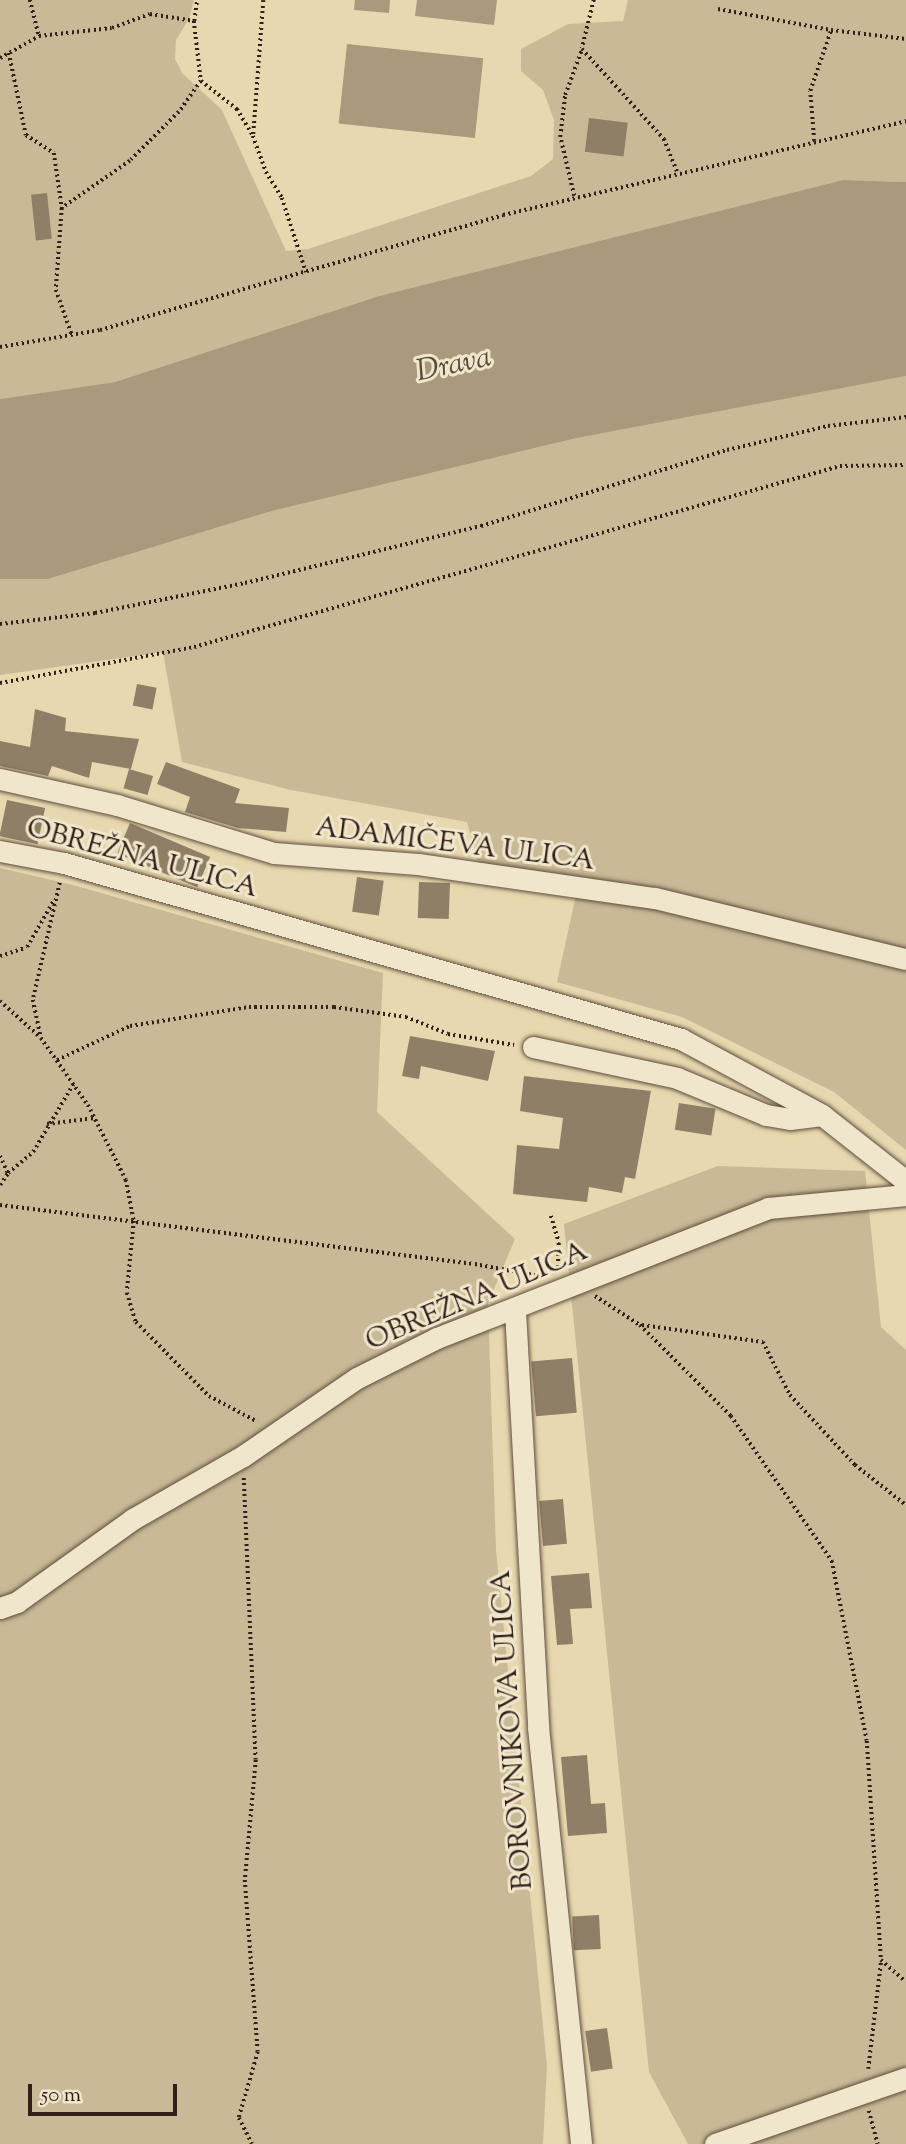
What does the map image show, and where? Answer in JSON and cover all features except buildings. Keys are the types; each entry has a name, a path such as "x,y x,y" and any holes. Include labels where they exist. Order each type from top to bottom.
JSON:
{"street":[{"name":"ADAMIČEVA ULICA","path":"0,779 117,805 274,853 418,864 655,898 906,959"},
{"name":"OBREŽNA ULICA","path":"0,851 64,863 681,1039 822,1115 906,1181"},
{"path":"533,1047 677,1077 766,1115 790,1119 822,1115"},
{"name":"OBREŽNA ULICA","path":"0,1608 17,1602 133,1518 243,1456 357,1378 437,1338 515,1311 565,1285 768,1208 906,1195"},
{"name":"BOROVNIKOVA ULICA","path":"515,1311 538,1727 581,2144"},
{"path":"715,2144 906,2078"}],"path":[{"path":"30,0 39,36"},
{"path":"62,208 130,161 180,112 201,80 194,21 197,0"},
{"path":"253,136 263,0"},
{"path":"574,197 560,137 565,95 582,49 594,0"},
{"path":"718,9 831,30 906,39"},
{"path":"0,58 39,36 112,28 150,14 194,21"},
{"path":"814,141 810,91 831,30"},
{"path":"582,49 664,139 677,172"},
{"path":"9,53 26,135 54,153 62,208 56,290 72,335"},
{"path":"201,80 237,109 253,136 266,172 282,198 306,272"},
{"path":"0,347 72,335 574,197 906,121"},
{"path":"0,624 95,613 245,583 481,526 727,450 828,426 906,417"},
{"path":"0,683 194,647 841,466 906,465"},
{"path":"41,1038 33,1000 64,863"},
{"path":"0,956 27,947 58,892"},
{"path":"0,1001 41,1038 74,1083 126,1180 134,1221 127,1293 136,1322 209,1396 278,1433"},
{"path":"57,1060 130,1026 249,1007 334,1007 406,1017 448,1034 533,1047"},
{"path":"0,1185 8,1172 33,1152 47,1124 74,1083"},
{"path":"47,1124 95,1118"},
{"path":"0,1156 8,1172"},
{"path":"0,1205 480,1265 565,1285 640,1325 731,1416 832,1562 867,1741 881,1960 865,2093 878,2144"},
{"path":"551,1216 559,1243 565,1285"},
{"path":"640,1325 763,1342 790,1395 855,1465 906,1505"},
{"path":"243,1456 256,1760 245,1880 258,2052 239,2118 252,2144"},
{"path":"881,1960 906,1982"}],"shaded area":[{"path":"0,0 194,0 189,19 176,40 175,59 183,74 222,110 286,251 308,249 531,176 553,159 554,120 543,90 521,71 521,49 568,24 623,21 628,0 906,0 906,182 843,180 379,296 115,382 0,399"},
{"path":"906,376 906,1150 834,1092 682,1017 557,982 579,881 478,863 467,822 291,790 182,762 163,652 0,675 0,579 48,579 272,511 577,438"},
{"path":"0,868 73,885 383,973 377,1112 515,1239 488,1303 496,1550 547,2066 543,2144 0,2144"},
{"path":"718,1166 865,1171 881,1327 906,1350 906,2144 688,2144 649,2072 564,1224"}],"water":[{"path":"355,0 390,0 389,13 354,10"},
{"path":"417,0 497,0 494,25 415,16"},
{"path":"347,44 483,58 475,138 339,124"},
{"name":"Drava","path":"843,180 906,182 906,376 577,438 272,511 48,579 0,579 0,399 115,382 379,296"}]}
